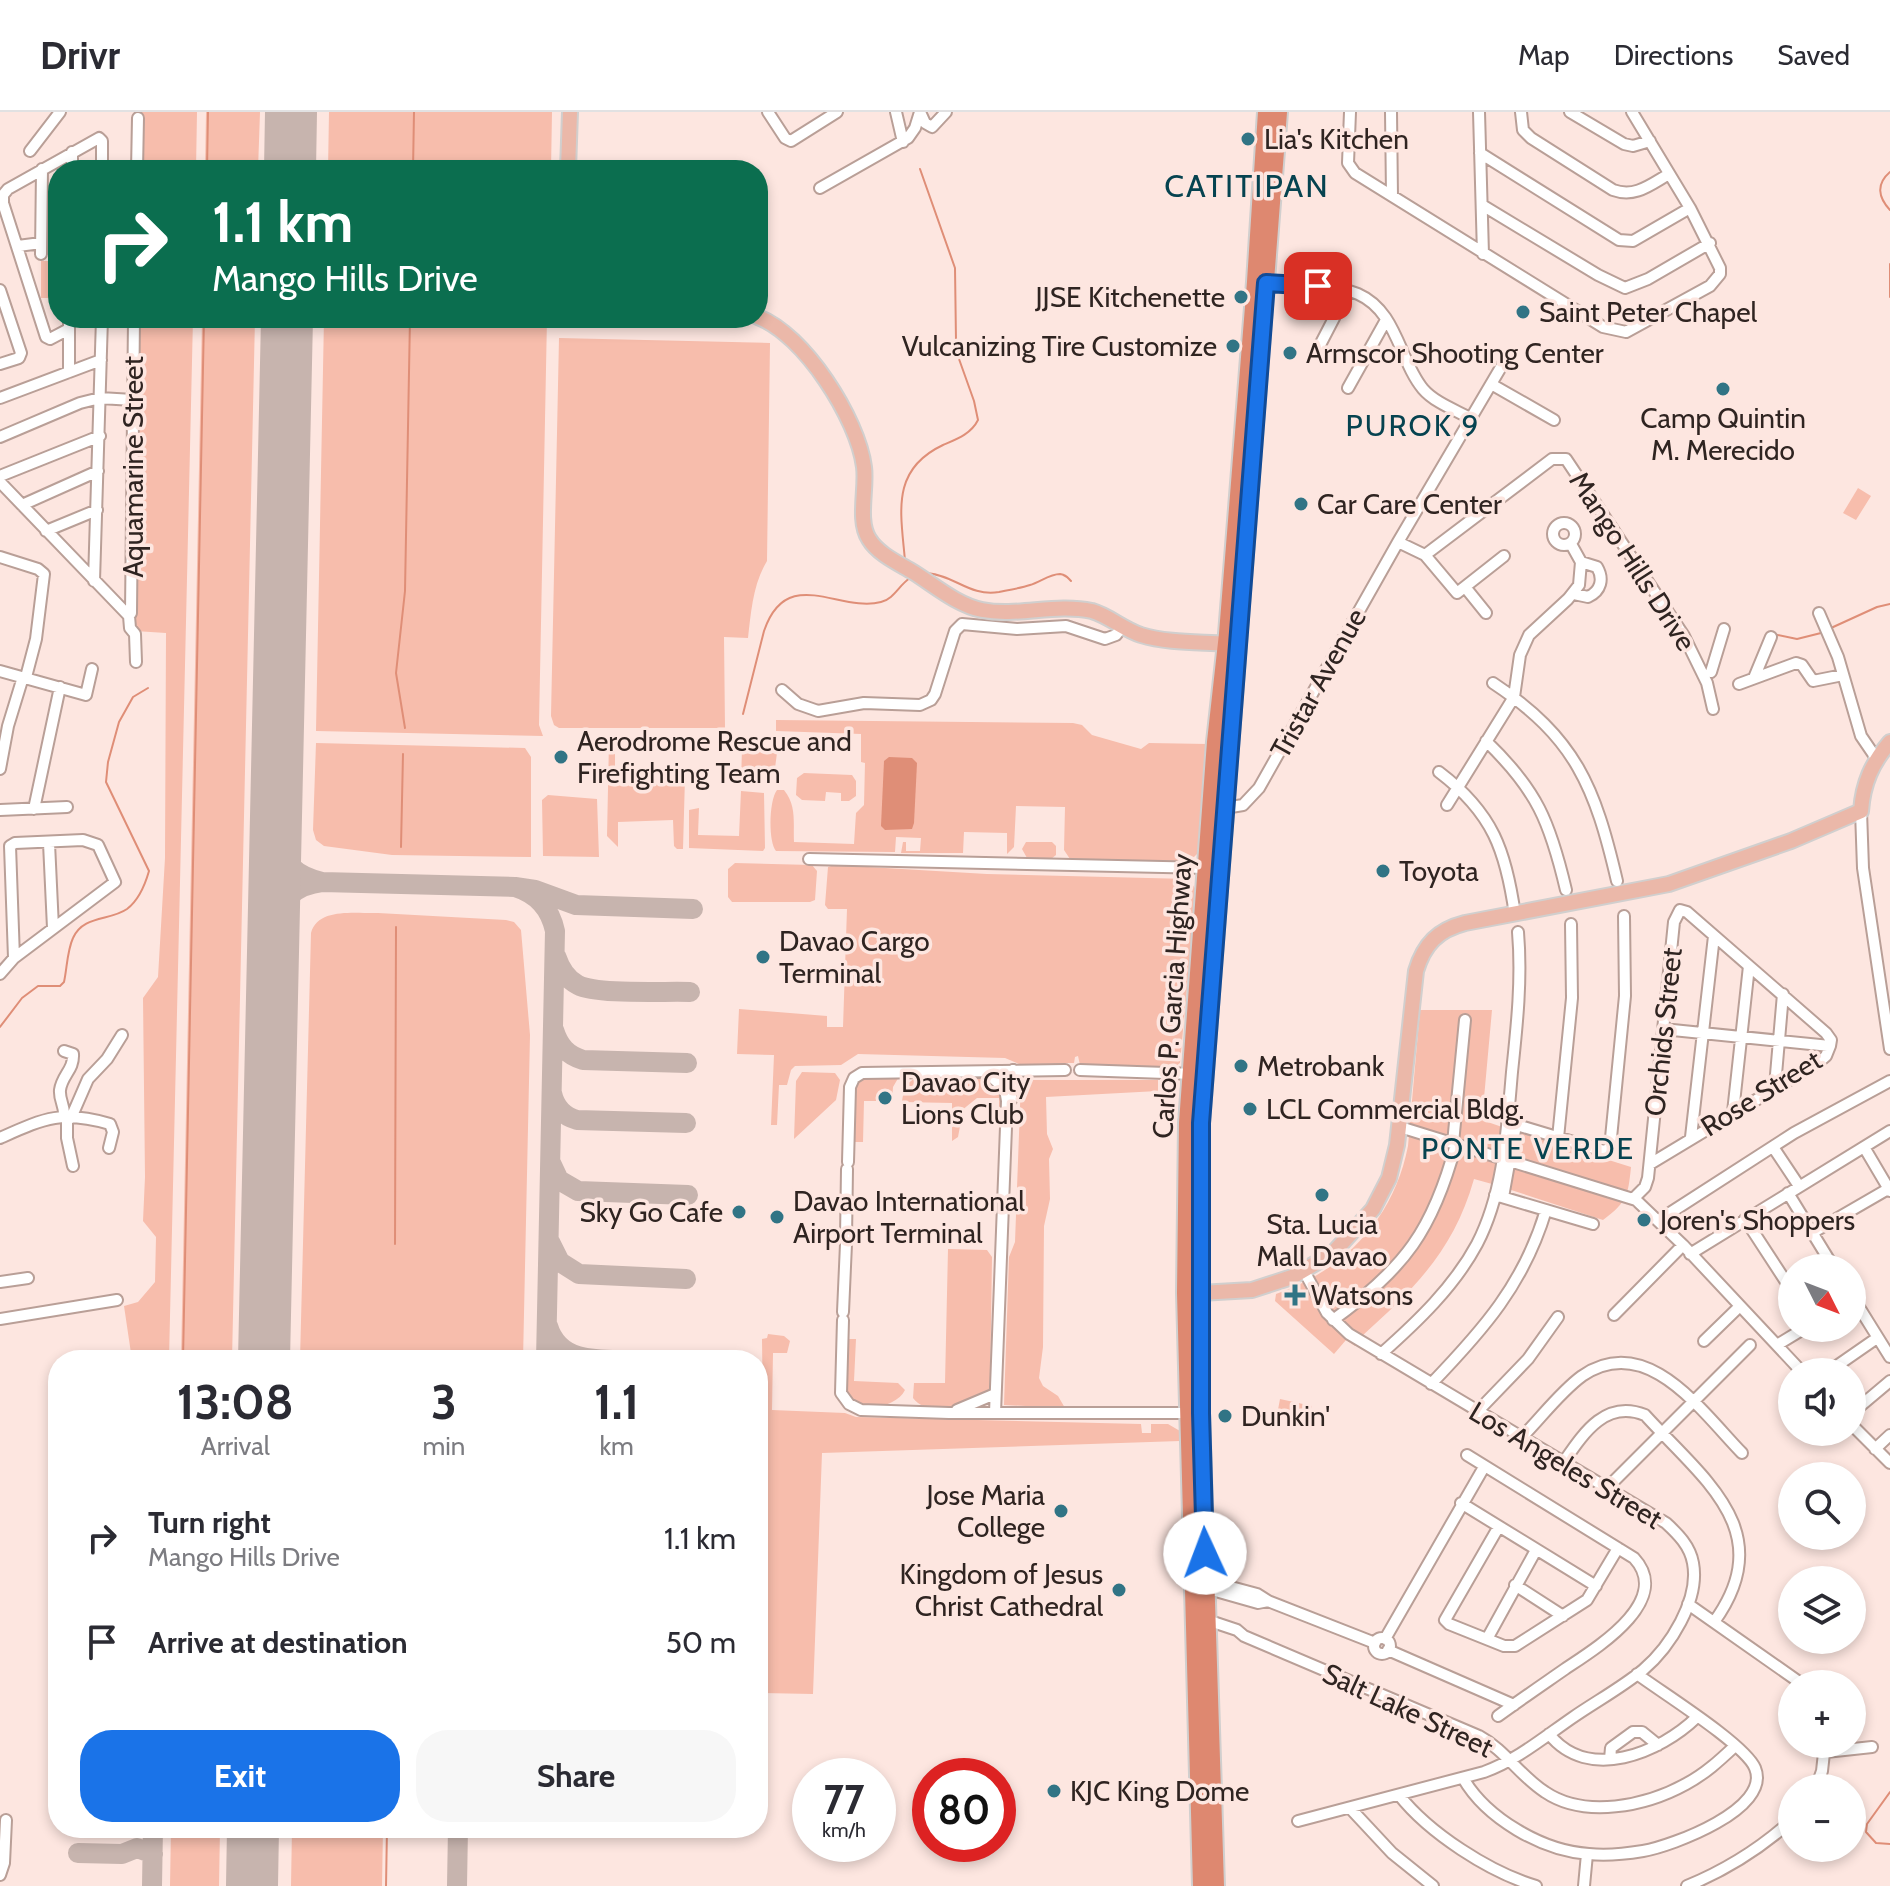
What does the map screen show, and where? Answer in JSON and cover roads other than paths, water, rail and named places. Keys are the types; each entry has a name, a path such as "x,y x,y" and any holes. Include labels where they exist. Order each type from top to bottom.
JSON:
{"highway":[{"name":"Carlos P. Garcia Highway","path":"1261,283 1266,112"},
{"name":"Carlos P. Garcia Highway","path":"1201,1886 1200,1584 1185,1219 1261,283 1279,112"},
{"name":"Carlos P. Garcia Highway","path":"1214,873 1222,854 1226,644 1236,595"},
{"name":"Carlos P. Garcia Highway","path":"1194,1413 1200,1293 1197,1074"},
{"name":"Carlos P. Garcia Highway","path":"1200,1584 1207,1624 1216,1886"}],"main road":[{"path":"568,160 570,112"},
{"path":"768,323 786,335 822,374 839,398 863,458 867,536 895,561 954,598 978,609 1092,611 1152,638 1226,644"},
{"path":"1200,1293 1252,1290 1304,1271 1342,1245 1373,1209 1389,1178 1400,1127 1414,986 1423,950 1436,936 1453,926 1683,880 1791,841 1861,811 1864,787 1876,758 1890,742"}],"street":[{"path":"30,151 60,112"},
{"path":"768,112 788,141 837,112"},
{"path":"896,112 903,142"},
{"path":"820,188 903,142 915,128 920,112"},
{"path":"920,112 925,123 932,127 946,112"},
{"path":"1350,112 1348,163 1360,177 1603,327 1619,332 1635,329 1710,286 1720,274 1710,243 1632,112"},
{"path":"1391,112 1392,196"},
{"path":"1479,112 1483,254"},
{"path":"1521,112 1523,130 1531,138 1613,190 1624,194 1634,193 1669,174"},
{"path":"1570,112 1624,144 1633,146 1650,141"},
{"path":"137,160 138,118"},
{"path":"58,160 100,139 101,160"},
{"path":"72,152 72,160"},
{"path":"1480,153 1619,240 1633,241 1690,208"},
{"path":"48,166 8,189 3,195 3,203 46,337 50,339 63,328"},
{"path":"18,246 41,248 42,169"},
{"path":"1482,205 1625,288 1648,279 1710,243"},
{"path":"1261,283 1348,291 1373,303 1386,320 1422,389 1470,418"},
{"path":"0,290 21,353 19,358 0,364"},
{"path":"1320,345 1348,291"},
{"path":"1348,388 1386,320"},
{"path":"69,328 69,372"},
{"path":"94,581 102,328"},
{"name":"Aquamarine Street","path":"134,328 129,616 130,628 135,634 136,662"},
{"path":"0,398 101,360"},
{"path":"1504,362 1398,542 1425,555 1457,593 1504,556"},
{"path":"1491,384 1554,420"},
{"path":"0,437 80,403 100,398 133,400"},
{"path":"100,436 0,479 129,616"},
{"name":"Mango Hills Drive","path":"1425,555 1552,459 1561,457 1569,463 1693,651 1711,695 1713,709"},
{"path":"22,505 98,471"},
{"path":"46,531 97,510"},
{"name":"Tristar Avenue","path":"1225,808 1243,805 1259,788 1398,542"},
{"path":"1447,805 1514,697 1523,640 1574,594 1581,579 1581,562 1571,544"},
{"path":"0,769 8,726 36,639 43,572 1,562"},
{"path":"1574,594 1588,597 1596,592 1601,582 1597,567 1581,562"},
{"path":"1465,587 1486,613"},
{"path":"1821,616 1861,736 1876,758"},
{"path":"782,690 798,704 818,711 864,703 920,705 931,700 935,694 955,631 962,624 1017,629 1066,626 1105,639 1116,635 1122,627"},
{"path":"1711,672 1724,629"},
{"path":"1754,678 1771,637"},
{"path":"1693,651 1716,656"},
{"path":"1739,684 1796,663 1802,665 1813,681 1843,675"},
{"path":"0,671 86,695 92,669"},
{"path":"1493,683 1514,697 1561,741 1590,786 1601,814 1617,881"},
{"path":"34,809 60,687"},
{"path":"1486,741 1525,782 1543,813 1552,834 1566,890"},
{"path":"1439,772 1458,786 1480,811 1497,838 1510,879 1515,915"},
{"path":"0,810 67,807"},
{"path":"1861,811 1863,868 1890,1049"},
{"path":"0,974 14,958 115,882 98,845 83,840 15,843 10,846 5,878 14,958"},
{"path":"49,843 53,928"},
{"path":"809,859 1214,873"},
{"name":"Orchids Street","path":"1634,1198 1647,1183 1674,922 1680,910 1685,910 1714,936"},
{"path":"1512,1124 1603,1151 1609,1150 1625,996 1624,916"},
{"path":"1558,1138 1572,998 1571,924"},
{"path":"1381,1354 1459,1273 1482,1235 1499,1196 1512,1124 1521,982 1518,932"},
{"path":"1663,1029 1830,1046 1828,1034 1714,936"},
{"path":"1691,1137 1714,936"},
{"path":"1733,1112 1749,966"},
{"path":"1775,1086 1783,994"},
{"path":"1333,1320 1375,1289 1415,1244 1441,1196 1455,1144 1465,1020"},
{"path":"67,1117 88,1079 122,1035"},
{"name":"Rose Street","path":"1650,1164 1823,1059 1830,1046"},
{"path":"64,1051 74,1056 59,1093 67,1117 67,1138 73,1166"},
{"path":"1000,1241 1006,1235 1013,1070"},
{"path":"1065,1070 872,1071 859,1074 850,1087 842,1396 849,1404 866,1411 1194,1413"},
{"path":"1080,1070 1197,1074"},
{"path":"986,1072 1001,1084 1007,1094 995,1413"},
{"path":"1659,1220 1845,1103 1890,1081"},
{"path":"0,1138 47,1117 67,1117 110,1124 113,1132 109,1148"},
{"path":"1400,1127 1634,1198 1659,1220 1789,1358"},
{"path":"1614,1315 1687,1250 1745,1219 1890,1131"},
{"path":"1773,1147 1799,1186"},
{"path":"1812,1233 1889,1190 1864,1147"},
{"path":"1788,1193 1825,1254"},
{"path":"1499,1196 1593,1224"},
{"path":"1431,1384 1478,1335 1511,1291 1533,1249 1546,1210"},
{"path":"1745,1219 1778,1270"},
{"name":"Los Angeles Street","path":"1298,1821 1463,1778 1510,1761 1637,1674 1667,1641 1688,1604 1694,1565 1685,1544 1666,1523 1349,1334 1322,1306 1304,1271"},
{"path":"0,1282 28,1278"},
{"path":"0,1319 117,1300"},
{"path":"1704,1341 1740,1306"},
{"path":"1477,1412 1528,1359 1558,1317"},
{"path":"1866,1320 1890,1357"},
{"path":"1848,1358 1877,1338"},
{"path":"1777,1345 1782,1342"},
{"path":"1607,1488 1750,1345"},
{"path":"1521,1438 1580,1378 1593,1370 1623,1363 1644,1365 1657,1371 1742,1453"},
{"path":"1866,1401 1890,1381"},
{"path":"949,1413 995,1394"},
{"path":"1563,1463 1594,1424 1617,1411 1632,1410 1645,1415 1721,1497 1735,1527 1740,1565 1735,1587 1714,1622"},
{"path":"1875,1449 1890,1435"},
{"path":"1866,1440 1890,1463"},
{"path":"1467,1455 1618,1548 1641,1565 1645,1580 1642,1598 1610,1638 1498,1716"},
{"path":"1382,1644 1484,1467"},
{"path":"1461,1503 1596,1586"},
{"path":"1498,1528 1445,1620 1504,1646 1515,1646 1587,1600 1618,1548"},
{"path":"1487,1639 1536,1550"},
{"path":"1200,1584 1258,1603 1268,1601 1382,1644 1514,1705"},
{"path":"1515,1585 1563,1616"},
{"path":"1688,1604 1782,1670"},
{"name":"Salt Lake Street","path":"1207,1624 1244,1636 1479,1736 1490,1742 1531,1782 1555,1799 1609,1807 1661,1796 1712,1767 1735,1746"},
{"path":"1463,1778 1471,1791 1489,1808 1527,1835 1587,1854 1618,1855 1667,1845 1692,1836 1744,1804 1757,1786 1753,1764 1735,1746 1637,1674"},
{"path":"1549,1734 1571,1754 1596,1760 1610,1759 1637,1754 1658,1745 1683,1731 1697,1717"},
{"path":"1610,1759 1611,1748 1633,1732 1642,1732 1658,1745"},
{"path":"1866,1747 1872,1747"},
{"path":"1399,1795 1423,1819 1476,1858 1536,1886"},
{"path":"1350,1808 1392,1853 1433,1886"},
{"path":"0,1875 4,1863 6,1820"},
{"path":"1687,1886 1721,1872 1778,1832"},
{"path":"1584,1886 1587,1854"}],"waterway":[{"path":"207,160 208,112"},
{"path":"413,160 414,112"},
{"path":"905,561 901,510 907,480 926,455 963,436 978,420 956,341 955,268 920,169"},
{"path":"1890,172 1882,181 1880,191 1890,210"},
{"path":"1890,264 1890,297"},
{"path":"183,1350 204,328"},
{"path":"405,728 396,673 405,591 410,328"},
{"path":"927,573 989,593 1026,586 1056,574 1064,575 1071,581"},
{"path":"743,714 764,631 774,611 786,600 800,595 865,604 881,602 910,578"},
{"path":"1831,628 1890,604"},
{"path":"1773,634 1797,639 1821,633"},
{"path":"0,1027 22,998 38,986 60,986 64,982 69,949 83,925 127,909 143,887 149,871 106,782 119,722 133,697 148,688"},
{"path":"401,847 403,754"},
{"path":"395,1244 396,927"},
{"path":"1890,1792 1867,1824 1866,1832 1876,1843 1890,1844"},
{"path":"386,1886 387,1838"}],"place":[{"name":"Lia's Kitchen","path":"1248,139"},
{"name":"JJSE Kitchenette","path":"1241,297"},
{"name":"Saint Peter Chapel","path":"1523,312"},
{"name":"Vulcanizing Tire Customize","path":"1233,346"},
{"name":"Armscor Shooting Center","path":"1290,353"},
{"name":"Camp Quintin M. Merecido","path":"1723,389"},
{"name":"Car Care Center","path":"1301,504"},
{"name":"Aerodrome Rescue and Firefighting Team","path":"561,757"},
{"name":"Toyota","path":"1383,871"},
{"name":"Davao Cargo Terminal","path":"763,957"},
{"name":"Metrobank","path":"1241,1066"},
{"name":"Davao City Lions Club","path":"885,1098"},
{"name":"LCL Commercial Bldg.","path":"1250,1109"},
{"name":"Sta. Lucia Mall Davao","path":"1322,1195"},
{"name":"Sky Go Cafe","path":"739,1212"},
{"name":"Davao International Airport Terminal","path":"777,1217"},
{"name":"Joren's Shoppers","path":"1644,1220"},
{"name":"Watsons","path":"1295,1295"},
{"name":"Dunkin'","path":"1225,1416"},
{"name":"Jose Maria College","path":"1061,1511"},
{"name":"Kingdom of Jesus Christ Cathedral","path":"1119,1590"},
{"name":"KJC King Dome","path":"1054,1791"}],"district":[{"name":"CATITIPAN","path":"1247,186"},
{"name":"PUROK 9","path":"1413,426"},
{"name":"PONTE VERDE","path":"1528,1149"}]}
